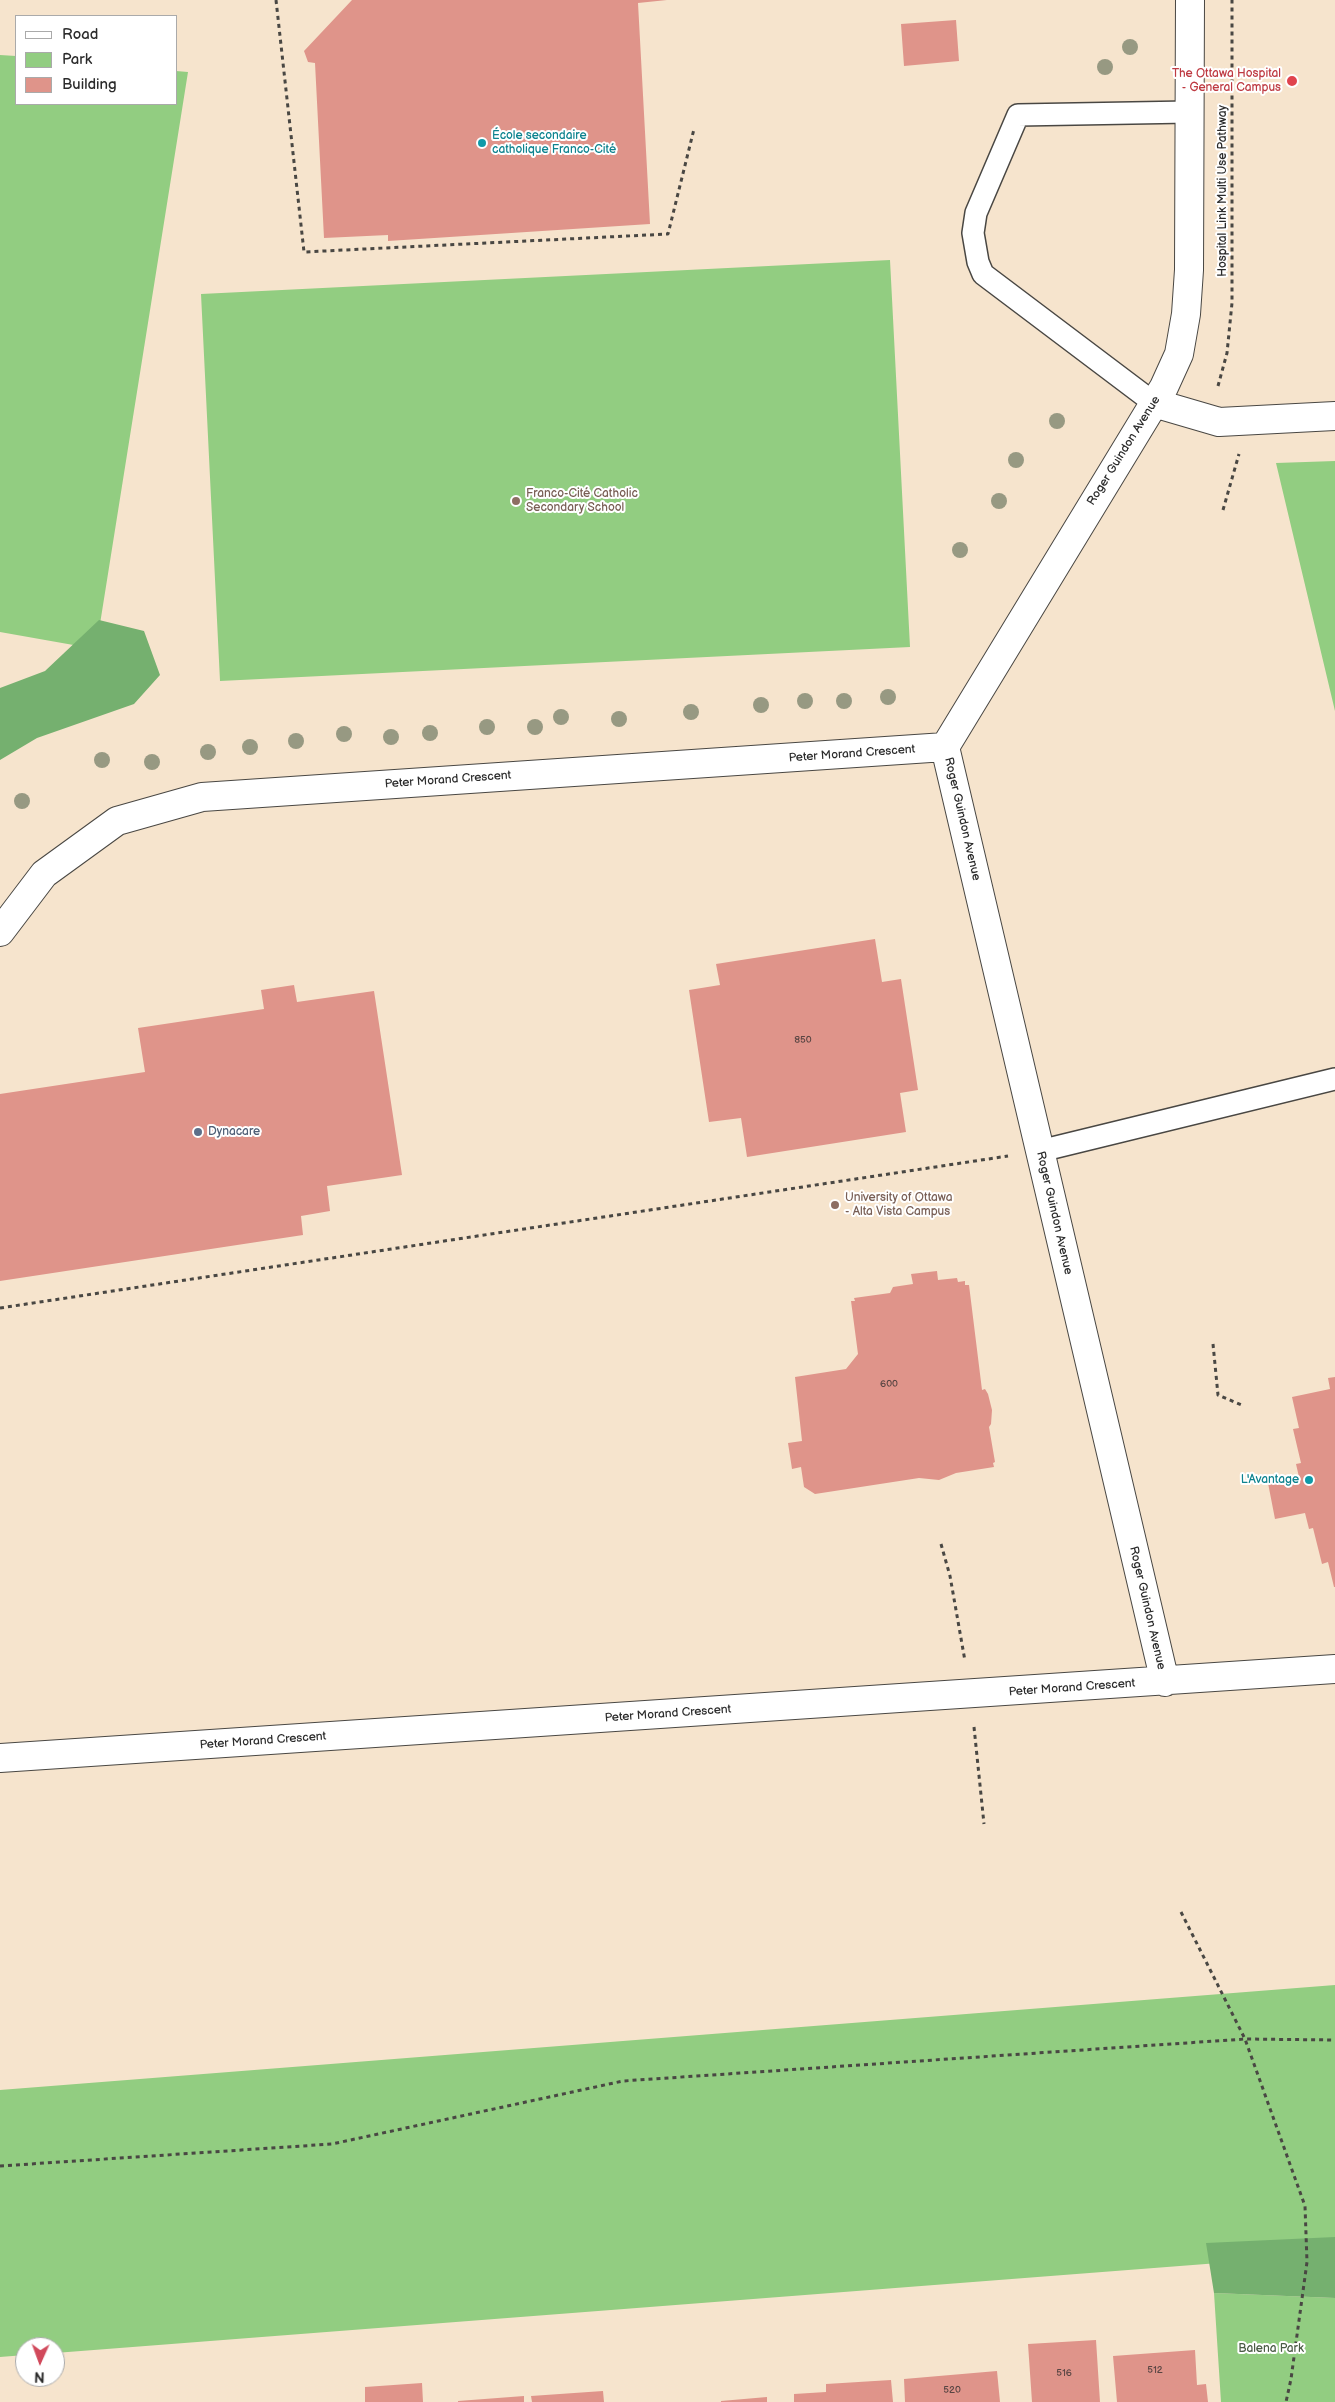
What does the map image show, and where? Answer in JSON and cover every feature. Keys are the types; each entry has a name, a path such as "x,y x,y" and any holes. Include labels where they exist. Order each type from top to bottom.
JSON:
{"street":[{"name":"Roger Guindon Avenue","path":"1165,1682 945,747 1164,387 1179,354 1186,314 1189,270 1190,0"},
{"path":"1154,403 1219,422 1335,416"},
{"name":"Peter Morand Crescent","path":"0,932 44,874 117,821 202,797 945,747"},
{"name":"Peter Morand Crescent","path":"0,1758 1335,1670"}],"lane":[{"path":"1154,403 983,274 978,262 973,234 976,213 1018,114 1189,112"},
{"path":"1040,1152 1335,1079"}],"path":[{"path":"276,0 304,252 668,234 694,129"},
{"name":"Hospital Link Multi Use Pathway","path":"1220,381 1227,353 1232,303 1232,0"},
{"path":"1223,510 1239,453"},
{"path":"0,1308 1040,1152"},
{"path":"1213,1344 1218,1395 1244,1406"},
{"path":"941,1544 950,1576 970,1694 984,1824"},
{"path":"1181,1912 1245,2039 1305,2206 1307,2262 1291,2379 1286,2402"},
{"path":"0,2166 332,2144 623,2081 1245,2039 1335,2040"}],"green space":[{"path":"0,55 15,56 15,105 178,105 178,71 188,72 96,649 0,632"},
{"path":"890,260 910,647 220,681 201,294"},
{"path":"1335,461 1335,711 1276,463"},
{"path":"99,620 144,631 160,675 134,704 37,738 0,760 0,688 45,671"},
{"path":"1335,1985 1335,2254 65,2352 65,2337 15,2337 15,2356 0,2357 0,2090"},
{"path":"1335,2237 1335,2298 1214,2293 1206,2243"},
{"name":"Balena Park","path":"1214,2293 1335,2298 1335,2402 1221,2402"}],"building":[{"name":"École secondaire catholique Franco-Cité","path":"352,0 667,0 638,3 650,224 388,241 388,235 324,238 315,63 308,62 304,51"},
{"path":"956,20 959,61 904,66 901,24"},
{"path":"875,939 882,982 901,979 918,1090 900,1093 906,1132 747,1157 741,1118 709,1122 689,990 720,985 716,964"},
{"name":"Dynacare","path":"294,985 297,1002 374,991 402,1175 327,1186 330,1211 301,1216 303,1235 0,1281 0,1094 145,1072 138,1028 264,1009 261,990"},
{"path":"937,1271 938,1280 957,1278 958,1282 965,1281 965,1285 969,1285 982,1390 985,1389 988,1394 992,1410 989,1427 995,1462 993,1463 994,1467 956,1473 939,1480 919,1478 815,1494 804,1487 801,1467 792,1469 788,1443 802,1441 795,1377 846,1369 858,1354 851,1301 855,1301 854,1298 890,1293 893,1287 913,1284 911,1274"},
{"name":"L'Avantage","path":"1335,1377 1334,1587 1328,1562 1322,1564 1313,1528 1309,1529 1305,1513 1275,1519 1268,1483 1299,1477 1296,1464 1301,1463 1293,1429 1299,1428 1292,1397 1330,1389 1328,1378"},
{"path":"1096,2340 1100,2402 1032,2402 1028,2344"},
{"path":"1195,2350 1197,2385 1206,2384 1208,2402 1117,2402 1113,2356"},
{"path":"997,2371 1000,2402 905,2402 904,2379"},
{"path":"891,2380 893,2402 794,2402 794,2394 826,2392 826,2384"},
{"path":"422,2383 423,2402 365,2402 365,2387"},
{"path":"603,2391 604,2402 532,2402 531,2396"},
{"path":"524,2396 524,2402 458,2402 458,2401"},
{"path":"767,2397 767,2402 721,2402 721,2401"}],"place":[{"name":"The Ottawa Hospital - General Campus","path":"1292,81"},
{"name":"École secondaire catholique Franco-Cité","path":"482,143"},
{"name":"Franco-Cité Catholic Secondary School","path":"516,501"},
{"name":"Dynacare","path":"198,1132"},
{"name":"University of Ottawa - Alta Vista Campus","path":"835,1205"},
{"name":"L'Avantage","path":"1309,1480"}]}
